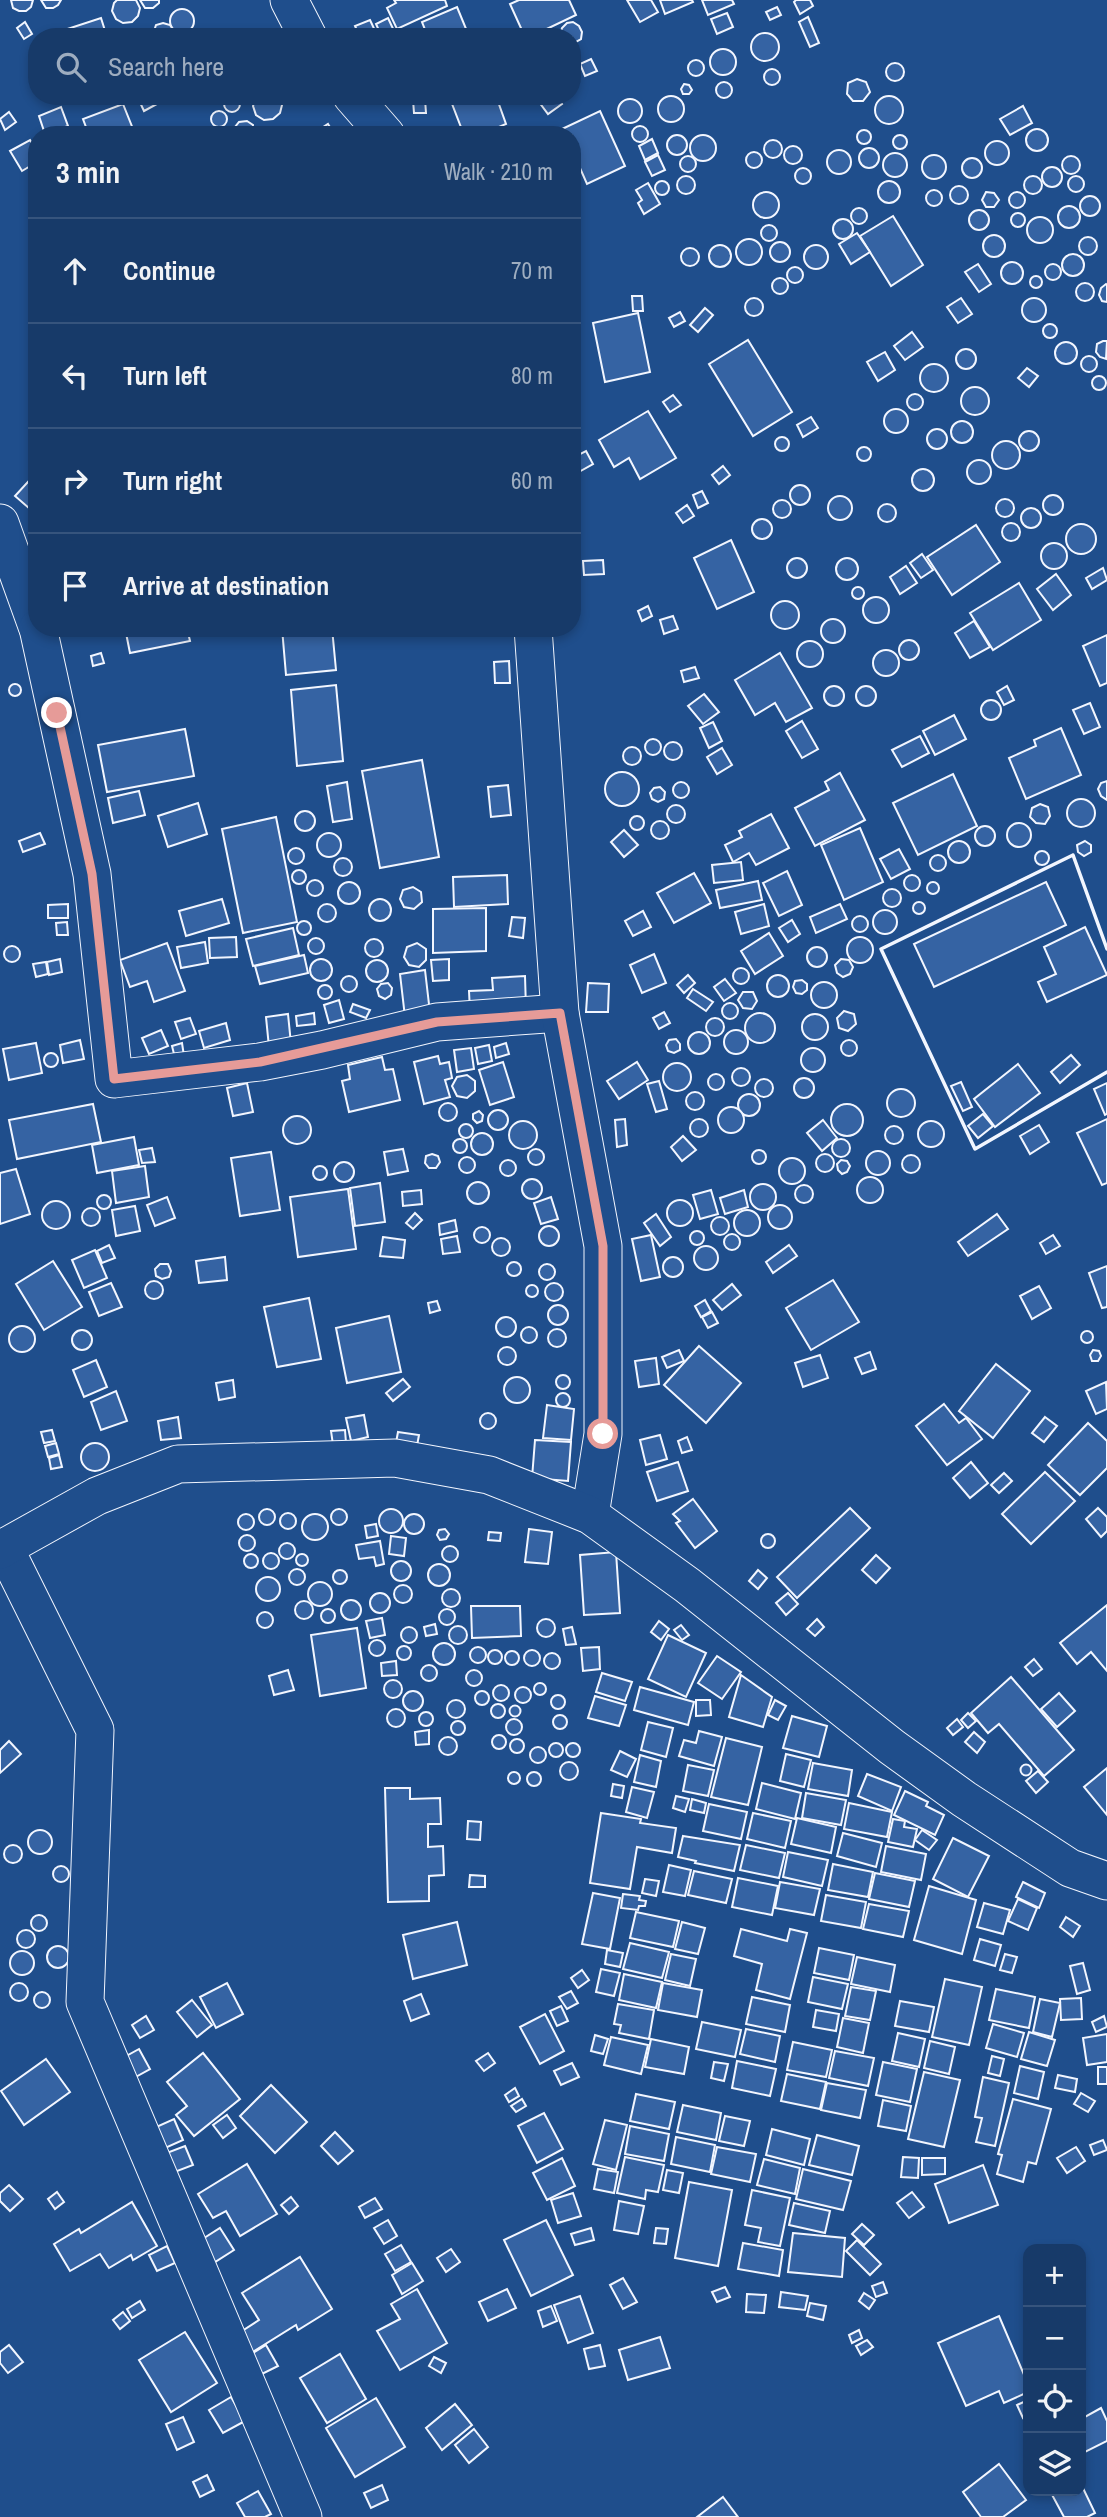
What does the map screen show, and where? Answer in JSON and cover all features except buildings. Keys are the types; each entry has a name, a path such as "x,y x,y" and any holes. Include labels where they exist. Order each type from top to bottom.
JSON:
{"street":[{"path":"289,0 303,28"},
{"path":"360,105 378,126"},
{"path":"0,523 28,602"},
{"path":"39,637 92,874 114,1079 260,1062 437,1022 560,1013"},
{"path":"534,637 560,1013 603,1246 603,1434 590,1515"},
{"path":"303,2517 85,2001 95,1730 2,1548 97,1496 177,1464 395,1458 489,1475 590,1515 687,1585 882,1740 964,1799 1070,1868 1107,1881"}],"wall":[{"path":"1107,949 1073,855 881,949 975,1149 1107,1072"}],"route":[{"path":"57,713 92,874 114,1079 260,1062 437,1022 560,1013 603,1246 603,1434"}]}
